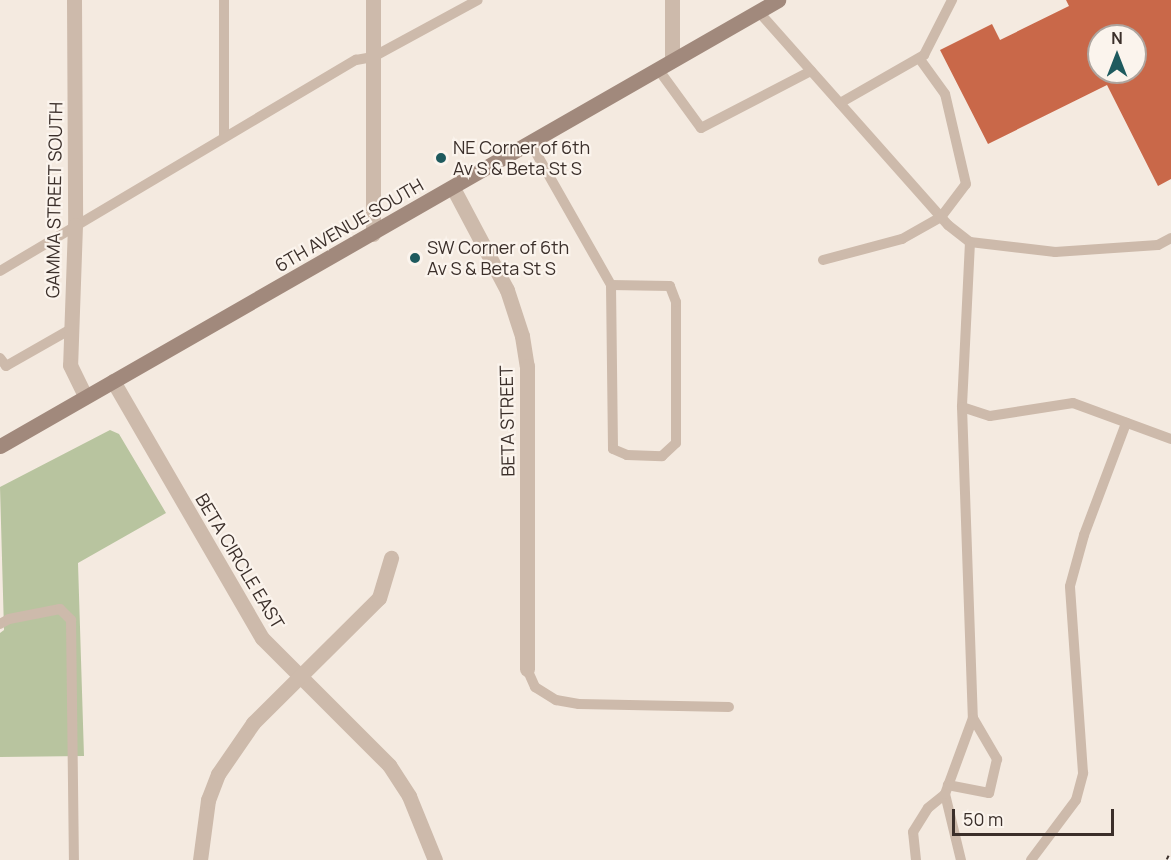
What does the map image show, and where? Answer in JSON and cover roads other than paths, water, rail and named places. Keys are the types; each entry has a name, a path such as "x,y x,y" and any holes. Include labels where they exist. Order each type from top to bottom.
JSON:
{"main road":[{"name":"6TH AVENUE SOUTH","path":"0,446 531,144 778,0"}],"street":[{"name":"GAMMA STREET SOUTH","path":"74,0 75,225 70,365 85,396"},
{"path":"373,0 373,234"},
{"path":"672,0 672,60"},
{"name":"BETA STREET","path":"453,188 507,290 522,336 527,366 527,669"},
{"name":"BETA CIRCLE EAST","path":"113,381 244,611 262,638 297,677 389,765 409,796 435,860"},
{"path":"200,860 208,800 218,774 253,723 379,598 388,578 392,558"}],"lane":[{"path":"224,0 224,137"},
{"path":"0,272 75,225 356,60 373,57 478,0"},
{"path":"840,103 924,55 952,0"},
{"path":"758,11 941,217 970,242 1055,252 1158,246 1171,238"},
{"path":"823,260 902,239 941,217 966,184 945,94 919,58"},
{"path":"658,69 701,128 811,71"},
{"path":"531,144 611,285 614,449 627,455 662,456 676,443 676,302 670,286 611,285"},
{"path":"916,860 914,832 928,808 947,789 973,718 962,406 970,242"},
{"path":"0,358 6,366 71,329"},
{"path":"962,406 990,416 1073,403 1171,440"},
{"path":"1031,860 1076,800 1083,772 1070,586 1084,535 1126,423"},
{"path":"0,624 60,609 71,620 74,860"},
{"path":"527,669 536,687 567,702 609,707 729,707"},
{"path":"947,789 989,793 997,759 973,718"},
{"path":"947,789 961,860"}],"railway":[{"path":"1169,860 1171,856"}],"place":[{"name":"NE Corner of 6th Av S & Beta St S","path":"441,158"},
{"name":"SW Corner of 6th Av S & Beta St S","path":"415,258"}]}
